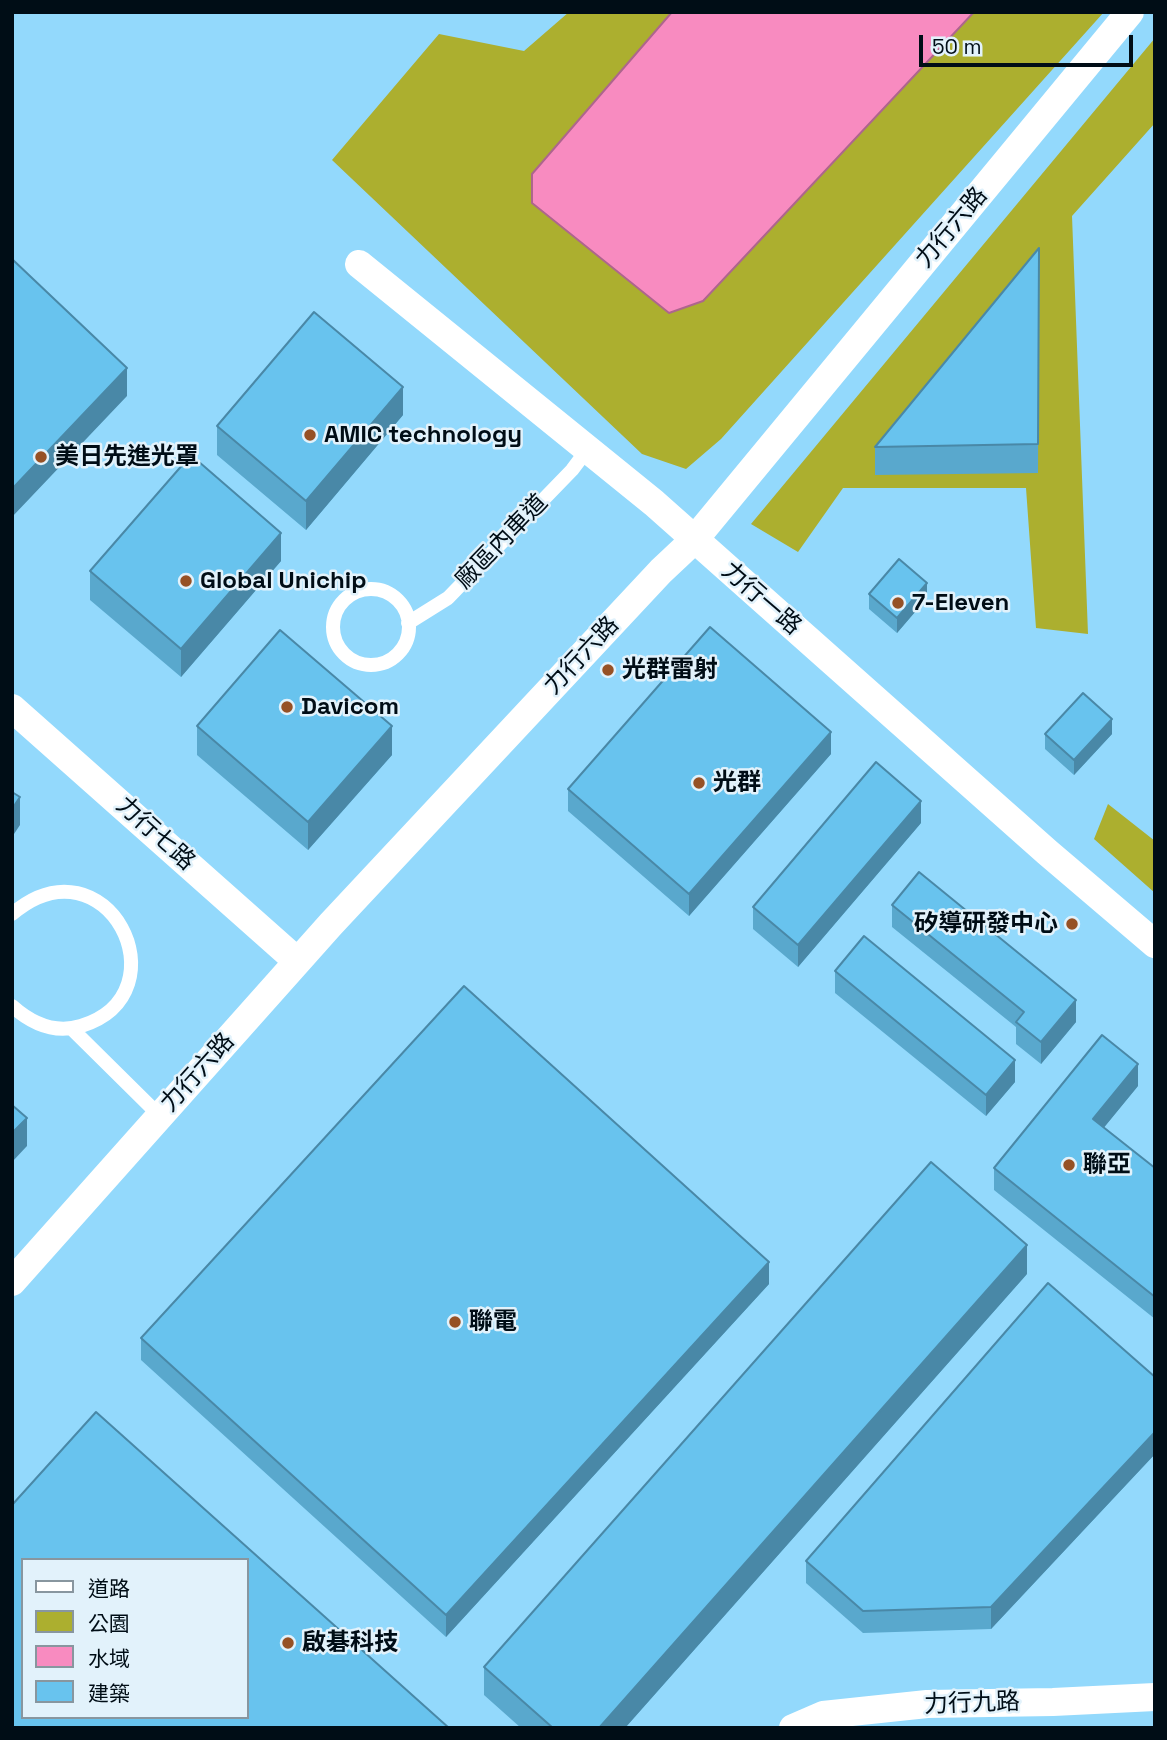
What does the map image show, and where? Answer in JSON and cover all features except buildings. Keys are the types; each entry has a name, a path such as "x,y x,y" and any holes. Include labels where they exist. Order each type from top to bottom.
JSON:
{"street":[{"name":"力行六路","path":"12,1282 297,961 652,581 694,540 1130,12"},
{"name":"力行一路","path":"359,264 654,503 1047,852 1155,944"},
{"name":"力行七路","path":"12,708 297,961"},
{"name":"力行九路","path":"793,1728 823,1715 927,1704 1155,1697"}],"lane":[{"name":"廠區內車道","path":"408,623 448,598 572,470 587,450"},
{"path":"374,588 393,594 406,610 408,623 410,630 403,649 388,662 368,665 349,659 336,643 332,624 339,604 354,592 374,588"},
{"path":"12,914 27,901 48,893 70,892 92,898 110,911 123,928 131,949 131,971 124,992 111,1009 93,1022 72,1029 48,1027 26,1019 12,1006"},
{"path":"72,1029 160,1116"}],"green space":[{"path":"569,12 1104,12 721,439 686,469 642,454 332,160 439,34 524,51"},
{"path":"1155,38 1155,123 1072,216 1088,634 1036,628 1026,488 843,488 798,552 751,524"},
{"path":"1108,804 1155,841 1155,893 1094,839"}],"water":[{"path":"672,12 974,12 703,301 669,313 532,203 532,174"}],"place":[{"name":"AMIC technology","path":"310,435"},
{"name":"美日先進光罩","path":"41,457"},
{"name":"Global Unichip","path":"186,581"},
{"name":"7-Eleven","path":"898,603"},
{"name":"光群雷射","path":"608,670"},
{"name":"Davicom","path":"287,707"},
{"name":"光群","path":"699,783"},
{"name":"矽導研發中心","path":"1072,924"},
{"name":"聯亞","path":"1069,1165"},
{"name":"聯電","path":"455,1322"},
{"name":"啟碁科技","path":"288,1643"}]}
